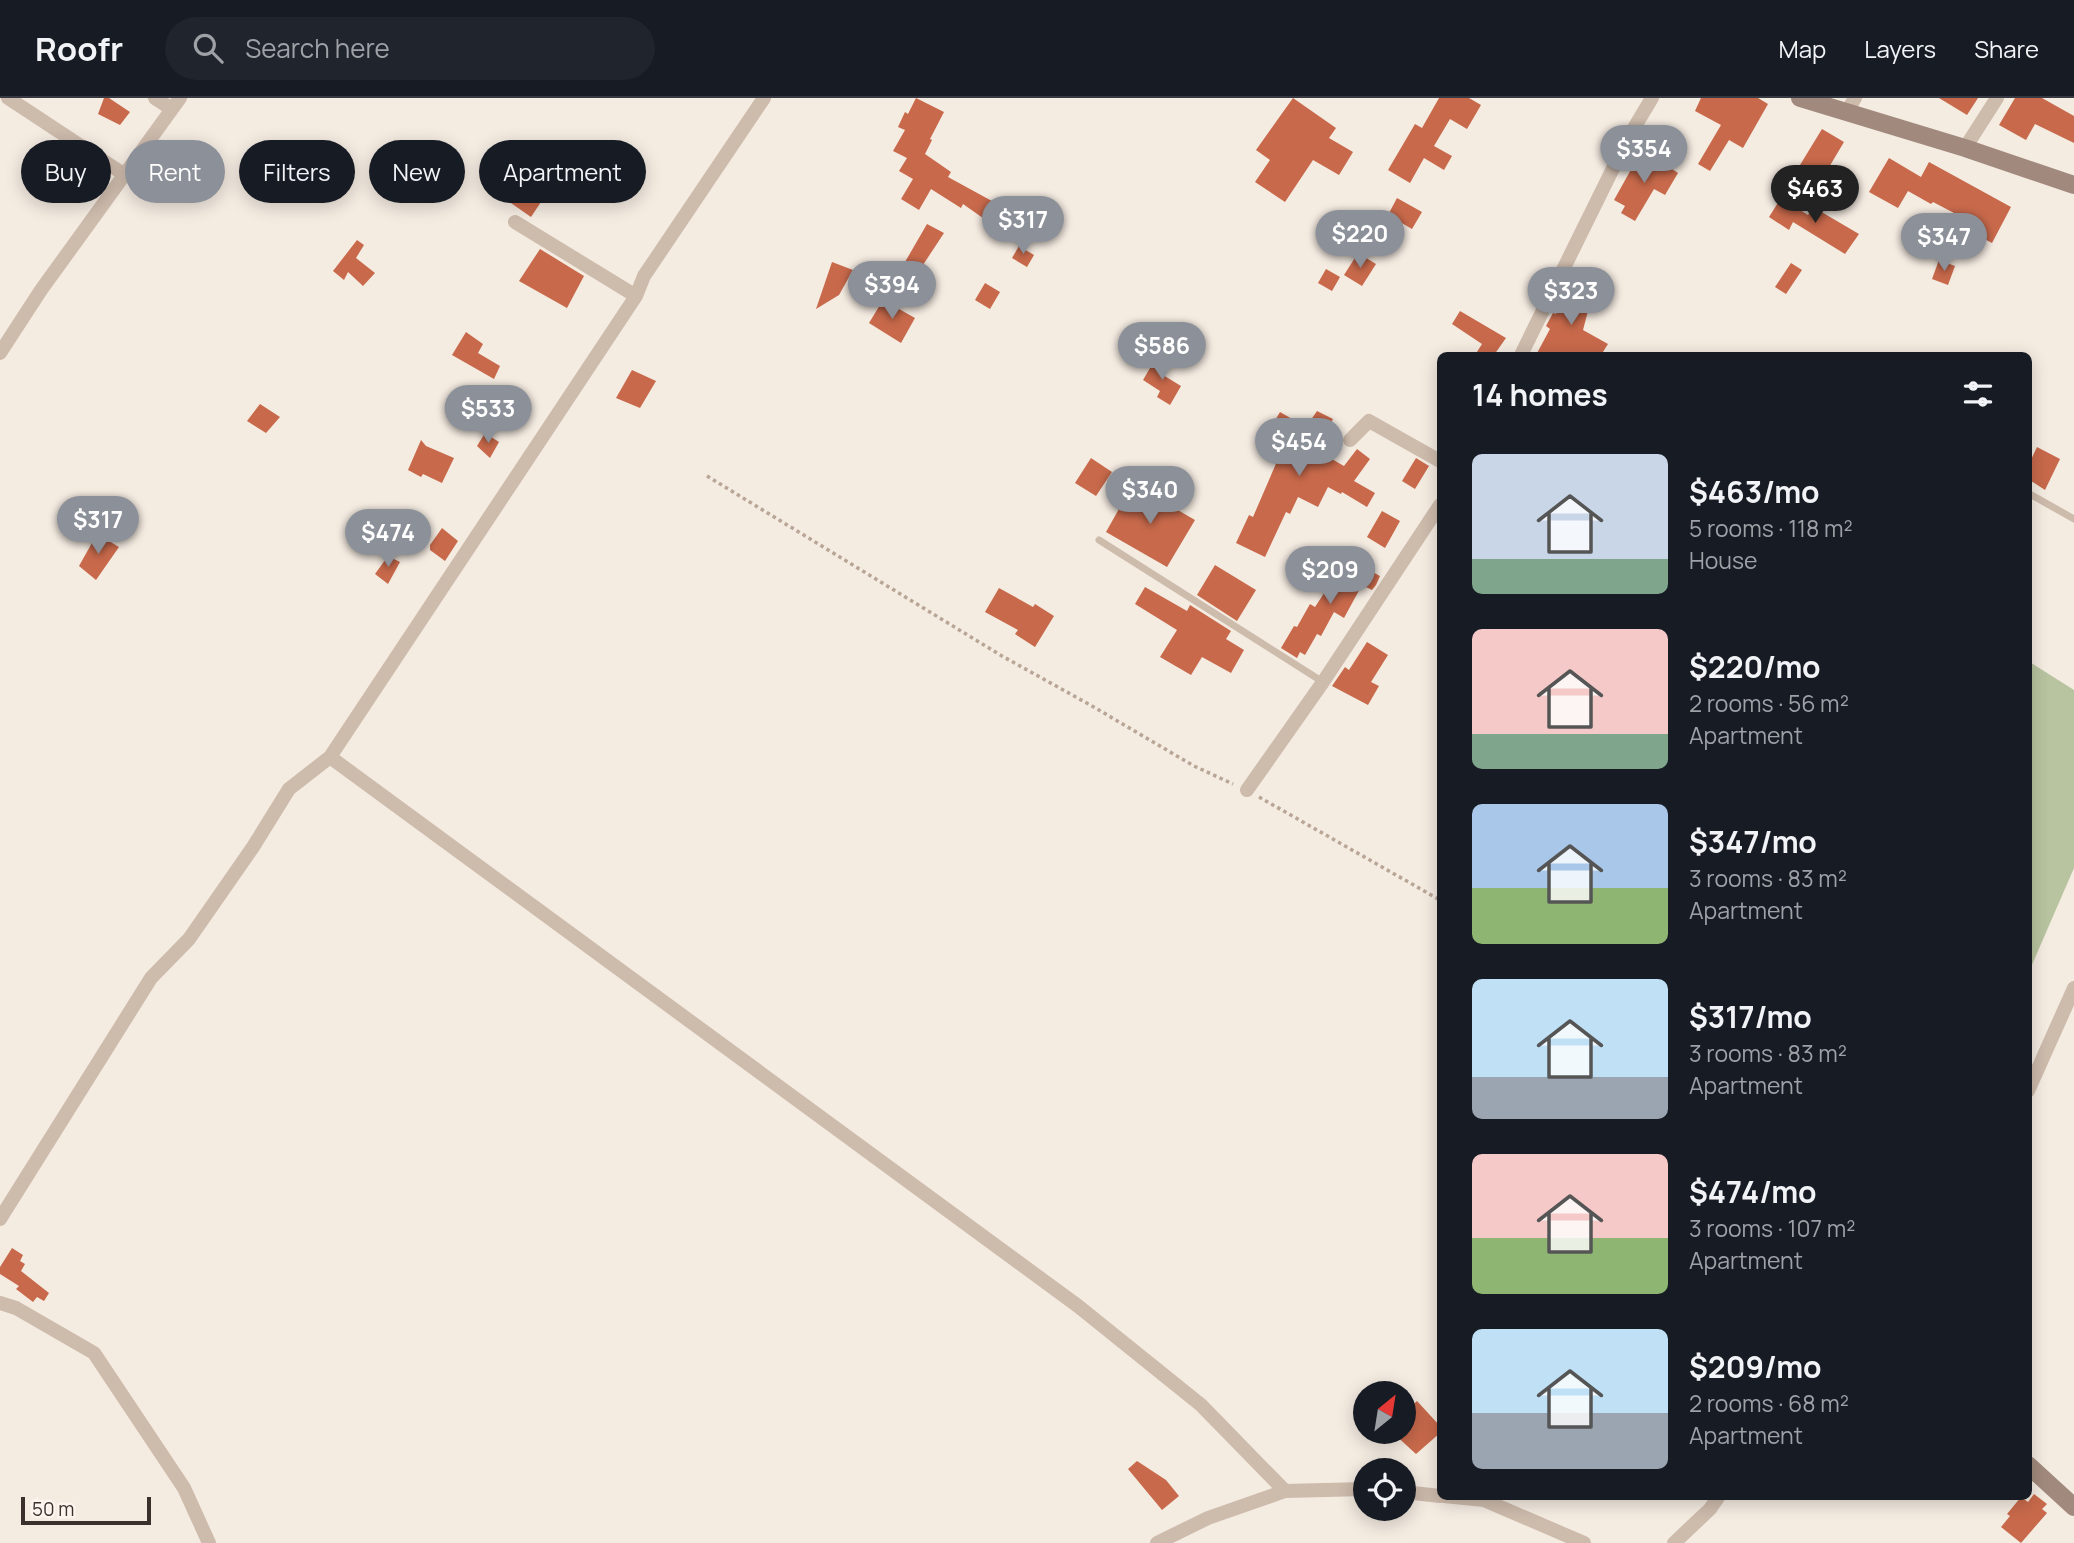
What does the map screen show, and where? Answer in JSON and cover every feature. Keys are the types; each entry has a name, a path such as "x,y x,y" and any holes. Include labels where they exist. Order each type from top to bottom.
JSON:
{"street":[{"path":"0,353 41,290 125,175 8,98"},
{"path":"150,140 176,104 155,98"},
{"path":"0,1219 151,978 189,939 253,847 289,789 330,757 636,296 644,276 764,98"},
{"path":"1522,352 1628,138 1652,98"},
{"path":"1800,98 1850,105 2074,185"},
{"path":"1965,148 1997,98"},
{"path":"515,222 636,296"},
{"path":"1350,440 1369,421 1437,459"},
{"path":"1247,790 1323,682 1437,510"},
{"path":"330,757 1078,1306 1201,1405 1285,1491"},
{"path":"2032,1082 2074,988"},
{"path":"0,1303 16,1308 94,1353 184,1488 209,1543"},
{"path":"2032,1469 2074,1507"},
{"path":"1157,1543 1208,1518 1285,1491 1353,1489"},
{"path":"1416,1493 1437,1495"},
{"path":"1484,1500 1584,1543"},
{"path":"1674,1543 1716,1500"}],"lane":[{"path":"2032,496 2074,519"},
{"path":"1099,540 1323,682"}],"path":[{"path":"707,476 1002,656 1194,766 1247,790 1437,898"}],"green space":[{"path":"2032,664 2074,690 2074,868 2032,965"}],"building":[{"path":"104,98 109,98 130,112 120,125 98,114"},
{"path":"916,98 944,112 925,154 951,172 948,177 1001,206 990,223 963,204 961,208 931,189 919,210 901,199 913,179 899,171 907,158 893,151 905,130 898,127"},
{"path":"1293,98 1336,128 1329,138 1353,152 1339,175 1313,160 1285,202 1255,182 1270,160 1256,150"},
{"path":"1439,98 1469,98 1481,105 1467,129 1450,119 1434,146 1452,156 1444,170 1424,158 1410,183 1388,170 1415,124 1422,128"},
{"path":"1701,98 1758,98 1768,104 1743,148 1729,140 1710,171 1698,164 1721,125 1695,111"},
{"path":"1939,98 1978,98 1967,115"},
{"path":"2015,98 2042,98 2074,116 2074,143 2035,124 2026,140 1999,125"},
{"path":"1822,129 1844,142 1822,179 1800,165"},
{"path":"1648,153 1678,173 1665,195 1654,189 1635,221 1621,213 1625,206 1614,200 1638,157 1643,161"},
{"path":"1889,158 1921,177 1929,162 2011,207 1992,243 1973,233 1977,225 1908,191 1898,208 1869,192"},
{"path":"1397,198 1422,212 1412,229 1388,215"},
{"path":"1781,198 1808,215 1813,207 1859,234 1845,254 1793,222 1789,230 1769,217"},
{"path":"511,203 540,203 531,217"},
{"path":"927,224 944,233 919,271 905,262"},
{"path":"357,240 364,245 356,258 375,273 363,286 348,272 344,280 333,271"},
{"path":"1019,246 1034,255 1027,267 1012,258"},
{"path":"540,249 584,276 567,308 519,281"},
{"path":"1358,253 1376,264 1362,286 1344,275"},
{"path":"1939,260 1955,266 1948,285 1932,279"},
{"path":"832,262 853,270 839,295 816,309"},
{"path":"1791,263 1802,270 1786,294 1775,287"},
{"path":"1326,269 1340,277 1332,291 1318,283"},
{"path":"872,274 902,290 895,301 865,287"},
{"path":"1570,278 1589,286 1582,304 1589,307 1583,330 1608,344 1603,352 1538,352 1550,329 1546,326 1553,313 1556,314"},
{"path":"985,283 1000,292 990,309 975,300"},
{"path":"883,300 915,318 901,343 869,323"},
{"path":"1460,311 1506,338 1496,352 1477,352 1482,344 1452,324"},
{"path":"466,332 483,344 478,353 500,366 494,379 452,355"},
{"path":"1156,358 1169,365 1163,375 1181,386 1170,405 1157,397 1160,391 1143,380"},
{"path":"632,370 656,381 640,408 616,398"},
{"path":"260,404 280,417 266,433 247,421"},
{"path":"1317,411 1333,419 1316,450 1344,466 1357,449 1370,459 1354,481 1375,493 1367,507 1328,487 1318,507 1298,497 1290,514 1286,512 1265,557 1236,543 1249,515 1253,517 1278,459 1259,447 1280,412 1306,427"},
{"path":"485,433 499,442 490,458 477,446"},
{"path":"421,440 426,446 454,458 442,483 408,470"},
{"path":"2037,447 2060,459 2045,490 2032,482 2032,458"},
{"path":"1091,458 1112,472 1096,496 1075,483"},
{"path":"1416,458 1429,466 1415,489 1402,481"},
{"path":"1133,484 1195,520 1167,567 1106,532"},
{"path":"1382,511 1400,521 1385,548 1367,537"},
{"path":"442,528 458,541 445,561 430,550 430,545"},
{"path":"97,534 119,547 96,580 79,566"},
{"path":"388,556 400,562 388,584 375,574"},
{"path":"1347,558 1380,576 1376,585 1372,590 1362,585 1344,618 1334,612 1321,636 1317,634 1305,655 1300,652 1297,658 1281,648 1310,604 1315,607"},
{"path":"1215,565 1256,590 1237,621 1197,595"},
{"path":"1145,587 1187,611 1190,605 1231,631 1226,639 1244,650 1231,673 1202,657 1191,675 1160,657 1177,630 1135,604"},
{"path":"999,588 1054,616 1035,647 1015,634 1018,630 985,612"},
{"path":"1367,642 1388,655 1371,682 1379,686 1368,705 1332,686 1345,667 1349,670"},
{"path":"12,1248 23,1255 20,1261 25,1264 21,1271 49,1293 44,1301 37,1297 33,1302 16,1289 19,1286 0,1274 0,1267"},
{"path":"1417,1401 1437,1423 1437,1436 1416,1454 1405,1444 1416,1444"},
{"path":"1137,1461 1166,1480 1179,1496 1162,1510 1128,1469"},
{"path":"2034,1494 2047,1504 2042,1509 2047,1513 2021,1543 2001,1527 2019,1500 2028,1502"}]}
